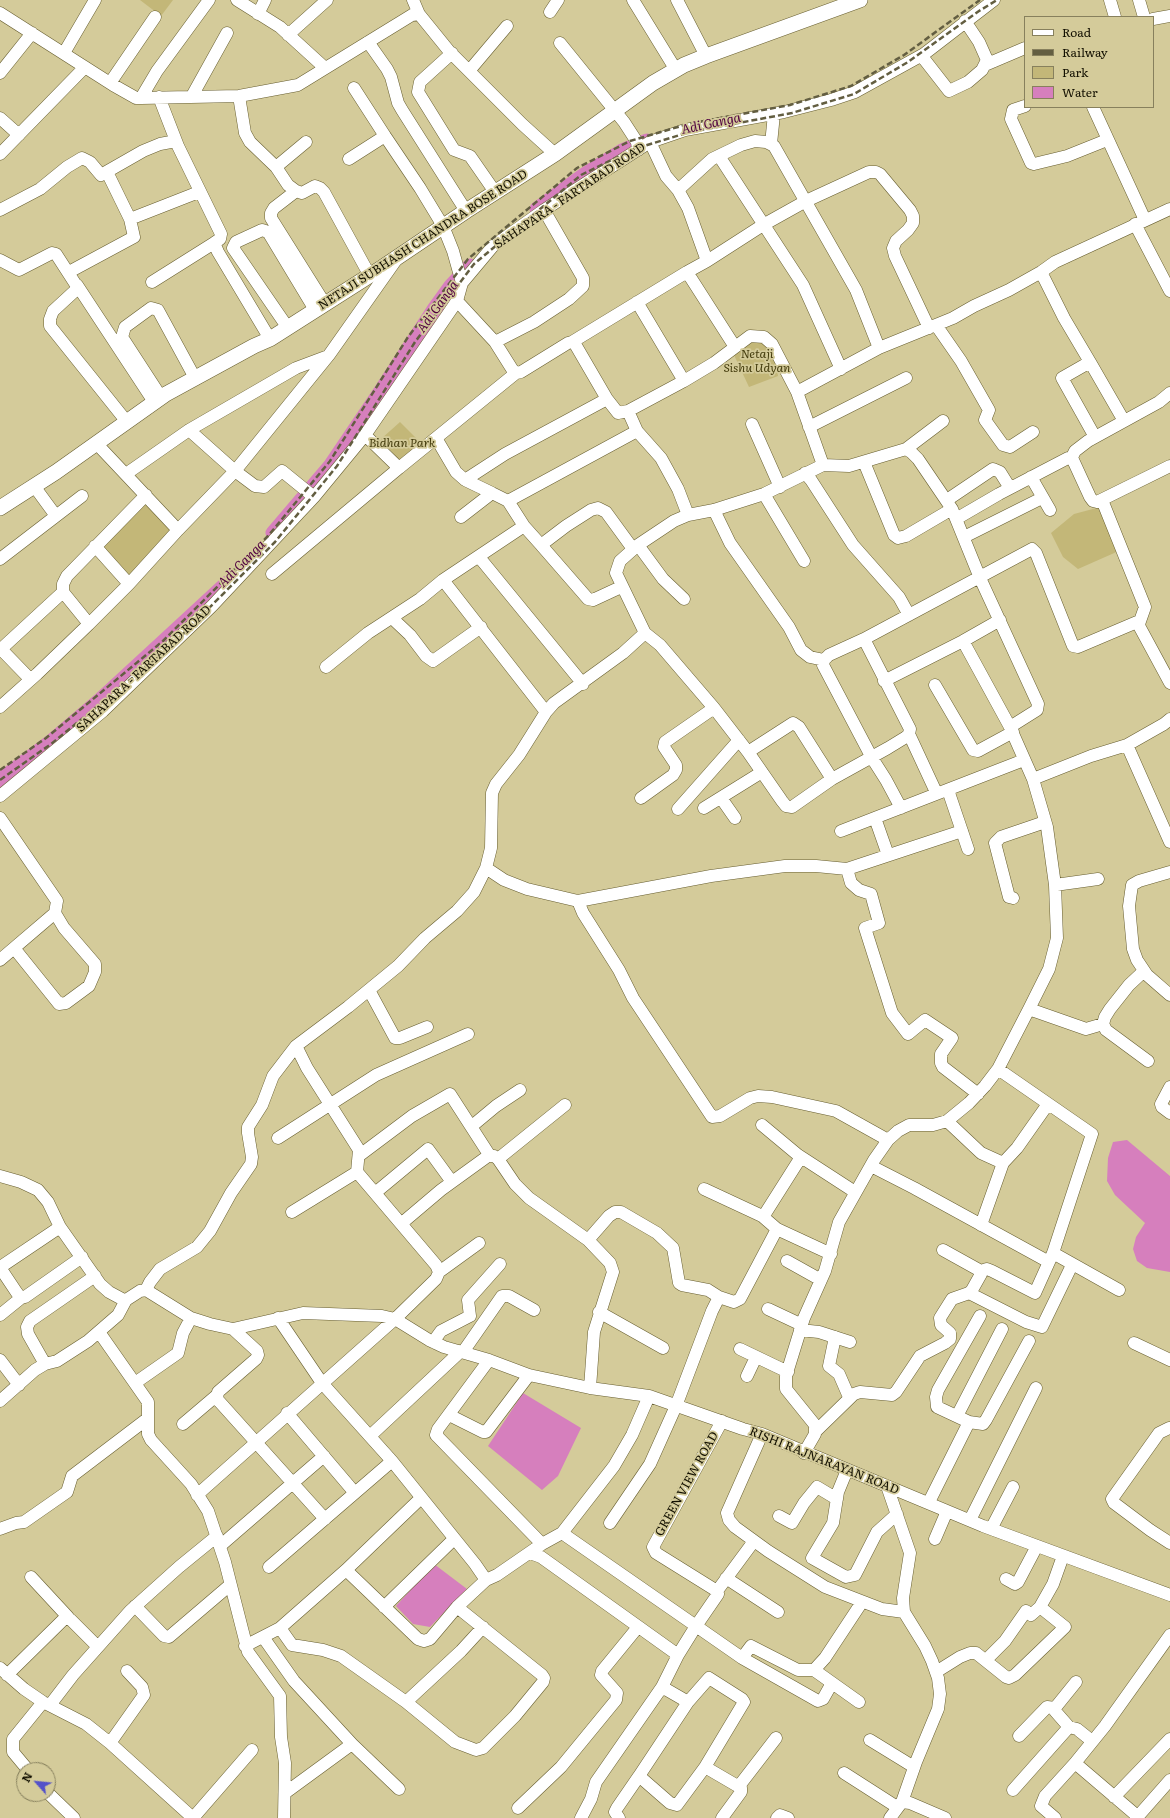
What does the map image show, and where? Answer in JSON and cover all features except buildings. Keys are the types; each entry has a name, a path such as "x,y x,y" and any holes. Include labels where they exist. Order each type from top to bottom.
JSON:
{"main road":[{"name":"NETAJI SUBHASH CHANDRA BOSE ROAD","path":"0,508 158,400 195,378 270,339 370,276 466,210 555,154 653,83 706,56 860,0"}],"street":[{"path":"64,53 95,0"},
{"path":"141,98 157,71 209,0"},
{"path":"237,0 280,27 325,68"},
{"path":"258,14 265,0"},
{"path":"288,35 327,0"},
{"path":"413,0 419,14 452,53 555,154"},
{"path":"550,12 558,0"},
{"path":"633,0 676,70"},
{"path":"677,0 706,56"},
{"name":"SAHAPARA - FARTABAD ROAD","path":"0,796 103,711 212,606 310,494 365,435 411,371 457,302 461,280 494,246 544,210 650,142 699,127 774,114 831,100 855,92 924,54 994,0"},
{"path":"1110,0 1112,16"},
{"path":"1139,0 1144,16"},
{"path":"0,13 136,98 239,96 298,85 412,15 419,14"},
{"path":"110,83 155,17"},
{"path":"1154,20 1169,19"},
{"path":"924,54 924,59 949,91 968,82 988,60 986,53 965,22"},
{"path":"469,71 507,26"},
{"path":"0,73 32,33"},
{"path":"192,96 227,33"},
{"path":"368,42 387,69 391,77 398,103 402,110 466,210"},
{"path":"560,42 614,110 637,142 638,150"},
{"path":"985,65 1024,48"},
{"path":"452,53 420,82 418,92 454,150 470,156 495,192"},
{"path":"0,154 85,67"},
{"path":"354,88 420,188 443,226 453,252 461,280"},
{"path":"239,96 245,133 250,142 276,167 288,185 296,191 302,192 315,186 324,192 370,276"},
{"path":"152,282 214,243 220,238 221,234 199,192 176,141 159,97"},
{"path":"1024,106 1013,110 1011,119 1031,163 1034,164 1067,156 1107,140"},
{"path":"1093,108 1170,291"},
{"path":"771,144 774,114"},
{"path":"0,118 18,135"},
{"path":"349,159 385,136"},
{"path":"0,210 40,189 67,167 82,158 90,162 101,175 143,151 160,144 176,141"},
{"path":"276,167 306,142"},
{"path":"650,142 666,176 678,190 688,208 708,261"},
{"path":"678,190 712,159 742,145 755,142 771,144 774,146 856,290 879,348"},
{"path":"719,156 803,285 840,369"},
{"path":"69,272 134,237 130,219 107,172"},
{"path":"272,574 516,373 521,372 687,272 708,261 763,225 806,201 870,172 880,174 910,210 913,216 912,223 908,230 896,241 893,248 895,256 933,326 962,361 989,410 985,420 1003,445 1010,447 1033,432"},
{"path":"296,191 274,208 271,213 271,218 320,307"},
{"path":"130,219 199,192"},
{"path":"797,392 879,348 933,326 1009,290 1061,259 1170,209"},
{"path":"495,342 534,322 569,299 583,286 583,278 544,210"},
{"path":"288,328 233,248 236,242 265,230 320,307"},
{"path":"214,243 270,339"},
{"path":"0,260 19,270 52,253 56,254 158,400"},
{"path":"224,261 237,253"},
{"path":"0,707 89,624 129,584 178,530 235,471 329,355 397,258"},
{"path":"687,272 735,347"},
{"path":"1041,272 1064,318 1124,421"},
{"path":"241,290 256,281"},
{"path":"77,285 78,288 53,311 50,319 50,326 127,422"},
{"path":"457,302 495,342 516,373"},
{"path":"637,302 684,381"},
{"path":"158,400 122,337 125,327 151,308 158,310 195,378"},
{"path":"572,342 578,347 608,399 618,413 628,411 684,381 750,336 764,337 772,344 797,392 823,465"},
{"path":"126,474 189,430 296,368 329,355"},
{"path":"1090,362 1062,378 1095,437"},
{"path":"809,427 906,378"},
{"path":"1169,397 1095,437 1075,451 1072,459 1090,498 1097,502 1170,466"},
{"path":"465,480 505,454 608,399"},
{"path":"628,411 637,431 661,458 678,489 688,515"},
{"path":"909,734 872,758 832,779 792,807 786,806 748,752 714,708 660,645 645,633 616,573 617,566 620,561 636,547 664,527 688,515 714,510 764,494 780,487 804,473 823,465 849,466 906,449 942,421"},
{"path":"752,424 780,487"},
{"path":"189,430 235,471 259,487 264,487 282,471 310,494"},
{"path":"508,501 637,431"},
{"path":"365,435 399,468"},
{"path":"436,438 456,472 465,480 508,501 524,526 588,599 593,600 621,586"},
{"path":"96,443 178,530"},
{"path":"906,449 918,459 952,509 980,578 1038,704 1037,710 1012,730 978,750 973,750 935,684"},
{"path":"864,462 894,535 898,538 906,536 952,509 1010,488 1068,458 1072,459"},
{"path":"952,509 993,469 1000,472 1010,488"},
{"path":"804,473 812,480 853,545 899,597 909,615"},
{"path":"1031,477 1050,510"},
{"path":"34,486 56,516"},
{"path":"461,517 492,493"},
{"path":"764,494 804,561"},
{"path":"89,624 63,592 63,584 67,576 146,495"},
{"path":"0,560 82,496"},
{"path":"964,537 1042,498"},
{"path":"1102,500 1146,607 1139,624"},
{"path":"541,545 566,526 591,510 598,508 606,512 663,579 684,599"},
{"path":"714,510 734,549 785,621 801,650 810,657 824,660"},
{"path":"326,667 368,633 392,618 443,580 524,526"},
{"path":"95,546 129,584"},
{"path":"901,808 872,758 823,665 824,660 829,655 864,639 1032,549 1036,553 1074,647 1134,622 1139,624 1170,681"},
{"path":"479,557 583,684"},
{"path":"443,580 546,712"},
{"path":"30,679 0,649 63,592"},
{"path":"392,618 410,635 426,656 433,661 481,627"},
{"path":"884,681 963,641 1000,620"},
{"path":"0,1401 45,1364 57,1361 88,1342 118,1315 126,1300 140,1291 146,1290 160,1269 197,1247 210,1231 231,1193 251,1164 252,1157 248,1127 262,1105 273,1076 296,1046 398,966 425,938 467,901 486,868 492,834 491,807 494,788 519,755 546,712 554,703 583,684 623,653 645,633"},
{"path":"864,639 884,681 910,729 909,734 942,790 962,831 968,849"},
{"path":"816,1431 815,1425 786,1389 788,1372 801,1328 831,1254 839,1222 855,1192 888,1140 898,1131 909,1125 933,1125 947,1121 978,1094 998,1070 1030,1009 1049,968 1057,938 1055,885 1045,822 1033,779 1012,730 963,641"},
{"path":"641,798 673,775 676,770 676,765 664,747 666,742 714,708"},
{"path":"1033,779 1091,756 1127,745 1169,720"},
{"path":"748,752 793,723 798,727 832,779"},
{"path":"678,809 739,740"},
{"path":"1127,745 1169,836"},
{"path":"841,832 942,790 1024,760"},
{"path":"704,808 762,772"},
{"path":"721,798 735,818"},
{"path":"0,818 56,898 57,905 55,913 0,960"},
{"path":"875,818 888,855"},
{"path":"1013,898 1009,897 995,843 1001,837 1045,822"},
{"path":"486,868 504,880 527,889 578,901 703,877 785,866 816,866 847,869 962,831"},
{"path":"847,869 851,883 859,890 871,894 879,923 865,928 892,1013 908,1034 925,1020 952,1038 941,1054 941,1063 943,1067 978,1094"},
{"path":"1170,872 1139,881 1132,885 1129,906 1133,948 1137,960 1144,971 1170,995"},
{"path":"1055,885 1098,879"},
{"path":"578,901 583,914 619,970 633,998 712,1117 720,1116 750,1098 758,1096 772,1097 836,1111 888,1140"},
{"path":"14,948 59,1004 66,1003 89,986 95,972 95,964 64,928 55,913"},
{"path":"1144,971 1129,985 1110,1009 1103,1024 1106,1030 1148,1061"},
{"path":"369,990 395,1038 400,1038 427,1027"},
{"path":"1030,1009 1086,1028 1092,1029 1103,1024"},
{"path":"278,1138 376,1075 468,1034"},
{"path":"292,1212 357,1172 360,1155 359,1150 307,1068 296,1046"},
{"path":"943,1250 981,1271 986,1269 992,1271 1035,1292 1051,1258 1092,1134 998,1070"},
{"path":"1170,1087 1161,1104 1162,1107 1170,1113"},
{"path":"472,1126 496,1106 520,1090"},
{"path":"360,1155 412,1116 450,1094 494,1158 515,1184 529,1198 588,1240 610,1263 614,1272 599,1312 594,1332 590,1388"},
{"path":"981,1225 1003,1163 1017,1148 1048,1104"},
{"path":"402,1223 452,1182 494,1158 565,1105"},
{"path":"947,1121 981,1153 1003,1163"},
{"path":"762,1125 801,1157 855,1192"},
{"path":"375,1193 428,1149 452,1182"},
{"path":"763,1217 801,1157"},
{"path":"871,1166 981,1225 1051,1258 1072,1265 1119,1290"},
{"path":"357,1172 436,1264 439,1272"},
{"path":"0,1176 26,1184 38,1190 48,1202 60,1227 95,1276 109,1292 126,1300"},
{"path":"704,1189 763,1217 778,1229 831,1254"},
{"path":"588,1240 609,1216 615,1212 621,1212 657,1233 672,1248 679,1283 682,1286 708,1290 719,1297 734,1302 740,1299 778,1229"},
{"path":"21,1298 5,1285 1,1264 60,1227"},
{"path":"197,1495 287,1413 395,1319 436,1279 439,1272 479,1243"},
{"path":"0,1316 21,1298 25,1297 82,1257"},
{"path":"787,1261 821,1280"},
{"path":"432,1342 441,1331 470,1316 468,1300 500,1264"},
{"path":"969,1293 1026,1322 1042,1327 1072,1265"},
{"path":"804,1453 816,1431 849,1397 860,1392 888,1395 896,1392 920,1356 945,1343 950,1338 950,1333 941,1325 940,1318 952,1299 969,1293 978,1280 981,1271"},
{"path":"45,1364 28,1334 27,1327 30,1321 95,1276"},
{"name":"RISHI RAJNARAYAN ROAD","path":"146,1290 190,1318 233,1329 303,1313 382,1316 395,1319 432,1342 489,1360 529,1375 590,1388 649,1396 762,1434 804,1453 929,1502 991,1529 1170,1595"},
{"path":"370,1436 462,1352 502,1296 508,1296 534,1310"},
{"path":"610,1522 650,1464 676,1406 712,1311 719,1297"},
{"path":"768,1309 801,1328 820,1332 850,1342"},
{"path":"599,1312 663,1348"},
{"path":"980,1316 938,1390 936,1397 938,1406 957,1416 969,1422 983,1424 1028,1341"},
{"path":"135,1383 178,1353 183,1333 190,1318"},
{"path":"278,1318 322,1383 392,1461 486,1580"},
{"path":"183,1424 256,1359 258,1355 257,1351 233,1329"},
{"path":"957,1416 1002,1329"},
{"path":"99,1332 148,1402 148,1434 155,1446 175,1466 208,1511 218,1541 245,1646 257,1666 280,1696 281,1737 285,1762 284,1818"},
{"path":"835,1337 829,1366 839,1374 849,1397"},
{"path":"1134,1343 1170,1360"},
{"path":"740,1349 788,1372"},
{"path":"747,1376 756,1357"},
{"path":"0,1360 19,1385"},
{"path":"489,1360 438,1430 436,1435 503,1502 542,1544"},
{"path":"449,1415 483,1432 486,1432 529,1375"},
{"path":"970,1520 1036,1388"},
{"path":"216,1396 255,1443 325,1519"},
{"path":"346,1570 418,1639 424,1641 430,1639 457,1606 486,1580 497,1575 542,1544 562,1533 614,1466 632,1435 649,1396"},
{"path":"287,1413 355,1493"},
{"path":"0,1529 16,1522 24,1522 67,1492 72,1476 147,1419"},
{"name":"GREEN VIEW ROAD","path":"717,1591 656,1552 653,1547 722,1421"},
{"path":"929,1502 969,1422"},
{"path":"1170,1430 1159,1434 1112,1499 1114,1503 1170,1543"},
{"path":"762,1434 727,1513 729,1520 735,1527 754,1541 825,1587 882,1609 904,1612"},
{"path":"21,1762 13,1752 11,1746 13,1739 47,1704 135,1606 179,1567 218,1541 324,1456"},
{"path":"269,1567 392,1461"},
{"path":"847,1470 837,1499 833,1523 812,1558 846,1577 855,1575 877,1532 897,1514"},
{"path":"887,1486 910,1553 903,1598 904,1612 925,1646 936,1672 940,1694 938,1709 900,1804 890,1818"},
{"path":"779,1516 792,1523 804,1503 817,1487 837,1499"},
{"path":"991,1529 1013,1487"},
{"path":"245,1646 280,1628 346,1570 421,1498"},
{"path":"935,1539 947,1511"},
{"path":"562,1533 742,1658 818,1701 823,1699 832,1682"},
{"path":"384,1607 454,1539"},
{"path":"581,1818 591,1800 596,1782 662,1687 678,1655 718,1594 717,1591 754,1541"},
{"path":"1006,1579 1015,1584 1018,1582 1037,1546"},
{"path":"530,1553 541,1557 678,1655"},
{"path":"986,1660 1005,1641 1026,1611 1031,1615 1040,1607 1053,1584 1063,1556"},
{"path":"31,1577 68,1618 98,1646"},
{"path":"726,1578 778,1612"},
{"path":"135,1606 164,1636 169,1637 230,1585"},
{"path":"814,1670 825,1658 862,1602"},
{"path":"280,1628 292,1645 341,1656 406,1702 455,1742 476,1750 483,1748 515,1716 544,1682 544,1678 457,1606"},
{"path":"936,1672 960,1657 970,1653 976,1653 1006,1677 1012,1678 1065,1627 1040,1607"},
{"path":"68,1618 65,1618 4,1671 24,1689 47,1704 86,1724 110,1743 193,1818 252,1750"},
{"path":"406,1702 461,1651 483,1627"},
{"path":"518,1808 562,1767 616,1700 617,1693 601,1675 602,1671 638,1627"},
{"path":"1055,1818 1041,1806 1042,1801 1075,1764 1092,1742 1170,1635"},
{"path":"263,1637 294,1681 352,1744 399,1789"},
{"path":"742,1658 751,1646 798,1670 814,1670 859,1702"},
{"path":"110,1743 144,1695 142,1688 127,1671"},
{"path":"620,1818 615,1812 617,1808 688,1702 709,1678 742,1699 744,1702 706,1767 677,1805 670,1803 639,1776"},
{"path":"1055,1708 1076,1682"},
{"path":"662,1687 688,1702"},
{"path":"1020,1736 1047,1707 1055,1708"},
{"path":"1055,1708 1069,1727 1077,1729 1092,1742"},
{"path":"1012,1790 1069,1727"},
{"path":"722,1818 741,1792 740,1786 776,1738"},
{"path":"1114,1797 1170,1739"},
{"path":"870,1740 914,1767"},
{"path":"284,1793 352,1744"},
{"path":"1075,1764 1136,1815 1140,1814 1170,1780"},
{"path":"706,1767 740,1786"},
{"path":"844,1773 900,1804 910,1803 945,1818"},
{"path":"56,1801 74,1818"},
{"path":"777,1818 780,1815 788,1818"}],"green space":[{"path":"140,0 173,0 161,16"},
{"name":"Netaji Sishu Udyan","path":"764,337 775,355 778,376 749,387 734,355 743,342"},
{"name":"Bidhan Park","path":"400,422 422,444 401,462 381,439"},
{"path":"146,498 176,529 129,579 98,545"},
{"path":"1104,506 1121,550 1078,569 1063,557 1051,533 1074,514"}],"water":[{"path":"1127,1140 1170,1176 1170,1272 1147,1268 1137,1261 1133,1249 1136,1237 1145,1223 1115,1195 1107,1181 1108,1158 1113,1142"},
{"path":"523,1393 581,1428 558,1476 542,1490 488,1446"},
{"path":"434,1564 467,1589 430,1627 413,1624 396,1606"}],"waterway":[{"name":"Adi Ganga","path":"537,209 584,175 622,151 647,141"},
{"name":"Adi Ganga","path":"273,533 331,465 433,311 451,286 470,266"},
{"name":"Adi Ganga","path":"0,780 52,741 99,701 227,583"}],"railway":[{"path":"0,770 46,738 163,641 268,536 330,461 408,337 468,259 577,168 630,141 688,124 790,105 851,86 904,55 980,0"},
{"path":"0,780 51,744 169,648 275,542 337,466 415,342 474,264 581,175 634,149 690,132 792,113 854,94 908,62 979,11 997,0"}]}
